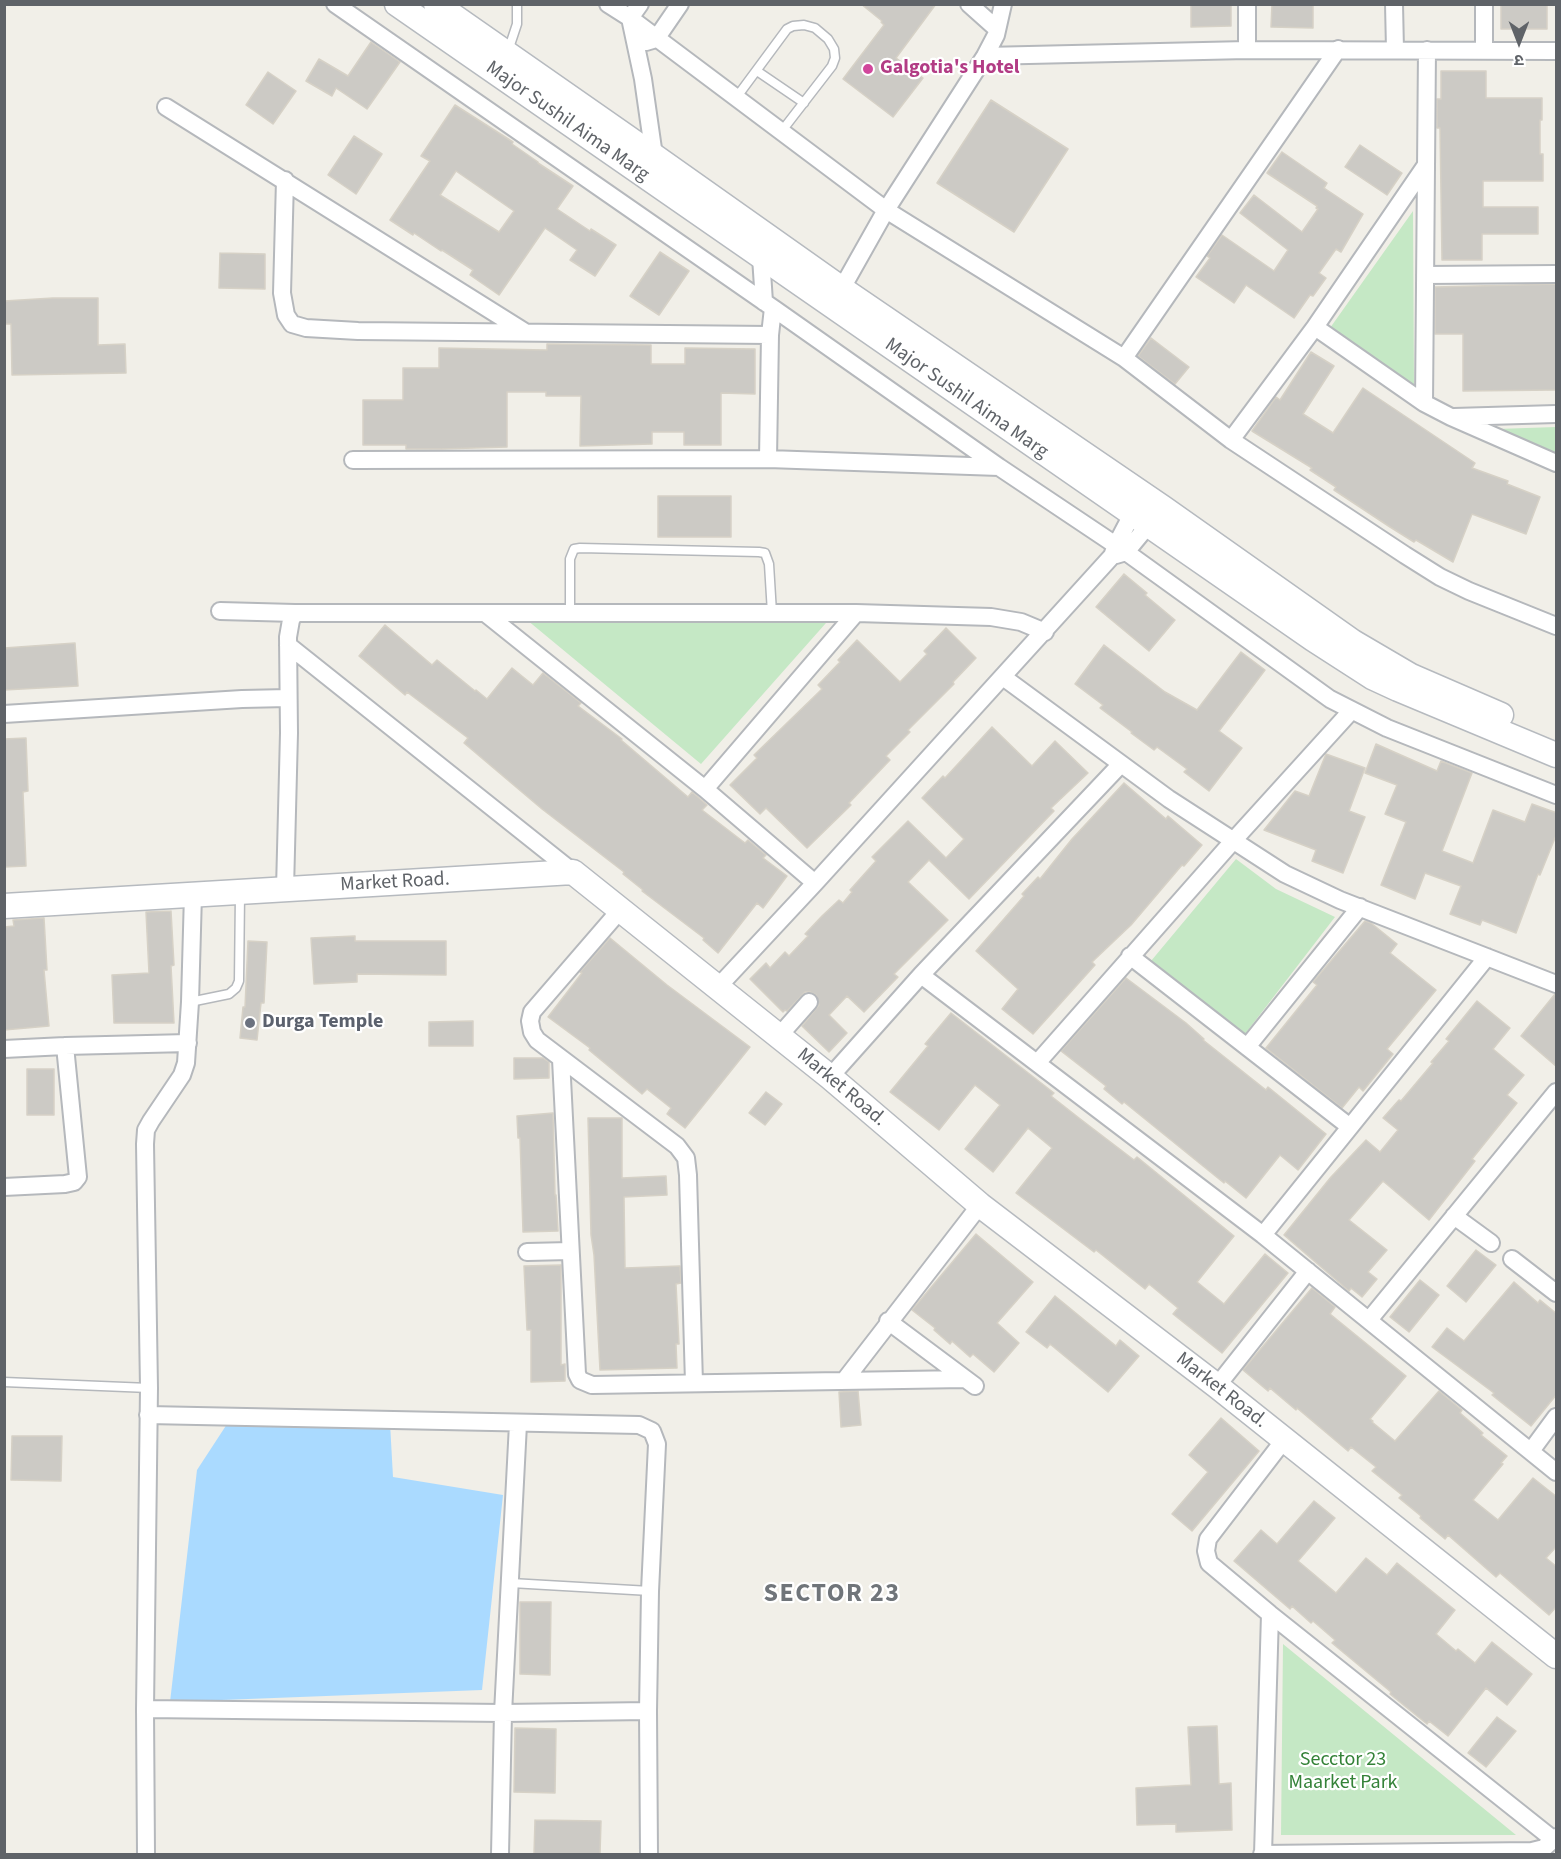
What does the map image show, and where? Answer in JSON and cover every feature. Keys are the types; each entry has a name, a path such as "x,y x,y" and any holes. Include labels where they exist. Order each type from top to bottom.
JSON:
{"street":[{"path":"335,4 1330,699 1387,728 1557,795"},
{"name":"Major Sushil Aima Marg","path":"397,4 501,63 654,156 837,298 1146,511 1353,642 1401,670 1557,737"},
{"name":"Major Sushil Aima Marg","path":"436,4 501,63 761,257 837,298"},
{"path":"608,4 635,11 656,39 886,210 1124,358 1231,440 1440,577 1557,626"},
{"path":"636,45 656,39 680,4"},
{"path":"969,4 998,29"},
{"path":"837,298 886,210 985,56 998,29 1003,4"},
{"path":"1247,4 1247,50"},
{"path":"1394,4 1395,50"},
{"path":"1484,4 1484,51"},
{"path":"635,11 636,45 654,156"},
{"path":"985,56 1338,49 1557,51"},
{"path":"1124,358 1338,49"},
{"path":"1424,403 1427,50"},
{"path":"166,107 526,333"},
{"path":"1231,440 1315,327 1426,165"},
{"path":"285,180 282,292 286,315 292,324 306,328 358,331 770,335"},
{"path":"761,257 769,305 768,459"},
{"path":"1425,276 1557,274"},
{"path":"1315,327 1424,403 1450,417 1557,463"},
{"path":"1450,417 1557,414"},
{"path":"353,459 768,459 999,466"},
{"path":"718,987 1118,551 1146,511"},
{"name":"Major Sushil Aima Marg","path":"1146,511 1313,639 1372,677 1434,705 1557,754"},
{"path":"220,611 856,613 1000,618 1021,622 1045,632"},
{"path":"285,889 289,733 288,645 289,627 295,613"},
{"path":"485,613 705,789 815,883"},
{"path":"705,789 856,613"},
{"path":"288,645 573,872"},
{"path":"1003,677 1120,764 1285,874 1360,907 1557,984"},
{"path":"4,714 288,698"},
{"path":"1038,1062 1130,956 1352,710"},
{"path":"830,1077 921,975 1120,764"},
{"name":"Market Road.","path":"4,906 573,872 830,1077 980,1204 1554,1649"},
{"path":"146,1854 145,1709 149,1388 146,1130 182,1075 188,1043 193,894"},
{"path":"1247,1047 1360,907"},
{"path":"621,909 532,1012 530,1021 532,1032 537,1040 677,1146 686,1158 694,1383"},
{"path":"1130,956 1350,1127"},
{"path":"1263,1235 1487,957"},
{"path":"921,975 1263,1235 1557,1472"},
{"path":"779,1036 809,1002"},
{"path":"4,1049 188,1043"},
{"path":"4,1187 65,1184 74,1182 78,1177 65,1046"},
{"path":"561,1059 577,1374 580,1380 592,1385 844,1381 970,1382 888,1321"},
{"path":"1368,1320 1557,1092"},
{"path":"844,1381 980,1204"},
{"path":"1454,1216 1491,1243"},
{"path":"527,1252 570,1251"},
{"path":"1512,1259 1557,1293"},
{"path":"1217,1386 1308,1271"},
{"path":"148,1415 639,1425 652,1431 657,1444 650,1591 649,1854"},
{"path":"1531,1451 1557,1417"},
{"path":"500,1854 503,1713 518,1424"},
{"path":"1270,1614 1263,1854 1532,1851 1544,1848 1555,1838 1270,1614 1209,1563 1206,1551 1208,1539 1284,1440"},
{"path":"145,1709 503,1713 648,1711"}],"lane":[{"path":"501,63 516,24 517,4"},
{"path":"736,98 787,29 804,25 815,28 828,39 834,49 835,58 832,66 781,132"},
{"path":"757,70 804,103"},
{"path":"570,613 570,558 574,549 580,548 765,554 769,564 772,613"},
{"path":"190,1002 230,994 236,988 239,981 240,891"},
{"path":"4,1382 149,1388"},
{"path":"511,1583 650,1591"}],"green space":[{"path":"1413,211 1414,387 1330,328"},
{"path":"1556,427 1556,454 1497,429"},
{"path":"527,620 826,623 701,764"},
{"path":"1236,859 1276,889 1335,917 1245,1034 1151,961"},
{"name":"Secctor 23 Maarket Park","path":"1283,1644 1516,1835 1281,1835"}],"water":[{"path":"229,1421 390,1423 393,1477 503,1495 482,1690 170,1702 197,1470"}],"building":[{"path":"861,4 936,4 896,58 923,78 893,117 843,79 884,25"},
{"path":"1191,4 1231,4 1231,26 1191,27"},
{"path":"1272,4 1313,4 1313,28 1271,27"},
{"path":"1501,4 1547,4 1547,29 1501,29"},
{"path":"371,42 400,62 367,109 336,88 332,96 306,81 319,59 348,76"},
{"path":"1441,71 1486,71 1486,98 1542,98 1540,154 1543,154 1543,181 1483,181 1483,207 1538,207 1538,234 1482,234 1482,260 1442,260 1440,128 1437,128 1437,99 1441,99"},
{"path":"268,72 296,91 273,124 246,105"},
{"path":"991,100 1068,149 1014,232 937,183"},
{"path":"455,105 513,142 512,144 573,186 557,209 616,245 595,276 570,260 577,250 545,228 499,295 470,275 473,270 390,220 430,161 421,156","holes":["456,171 514,211 499,232 440,195"]},
{"path":"354,136 382,154 356,194 328,175"},
{"path":"1360,145 1402,173 1387,195 1345,167"},
{"path":"1282,152 1327,183 1324,188 1363,214 1341,252 1336,249 1319,273 1326,278 1313,296 1310,295 1294,318 1246,285 1234,303 1196,277 1210,258 1207,256 1222,235 1274,271 1288,250 1240,213 1254,195 1302,232 1318,209 1317,206 1267,173"},
{"path":"660,252 689,271 659,315 630,296"},
{"path":"220,253 265,254 265,289 219,288"},
{"path":"1557,284 1557,390 1463,391 1463,334 1435,334 1435,287"},
{"path":"98,298 98,345 125,344 126,373 12,375 11,324 4,324 4,301"},
{"path":"1151,338 1189,367 1175,384 1138,356"},
{"path":"547,344 651,345 651,364 685,364 685,348 755,349 755,394 721,393 721,445 684,445 684,432 652,432 652,444 580,446 581,396 546,396 546,392 507,392 507,447 406,449 406,445 363,445 363,400 403,400 403,368 439,368 439,348 547,350"},
{"path":"1311,352 1334,366 1303,414 1333,433 1363,388 1475,463 1472,468 1508,481 1507,484 1540,497 1526,534 1472,514 1453,562 1390,527 1334,490 1336,487 1310,470 1312,468 1252,431 1276,397 1280,400"},
{"path":"658,496 731,496 731,537 658,537"},
{"path":"1124,574 1175,620 1149,651 1096,607"},
{"path":"385,625 432,665 437,660 487,699 512,668 533,685 543,673 581,703 578,706 622,739 688,797 692,792 707,805 702,810 745,843 748,840 766,855 763,858 787,876 763,908 757,903 718,953 703,940 704,938 642,891 623,874 624,872 542,809 464,743 468,738 407,692 405,695 359,656"},
{"path":"946,628 976,658 953,682 954,684 908,730 910,732 886,756 890,760 849,803 851,805 807,848 766,808 760,814 730,785 757,758 754,755 822,689 818,685 857,640 900,682 927,654 924,651"},
{"path":"75,643 78,686 4,690 4,648"},
{"path":"1104,645 1165,692 1197,710 1241,652 1265,670 1219,731 1242,748 1209,791 1184,772 1187,769 1157,747 1154,750 1131,733 1100,708 1103,705 1075,684"},
{"path":"992,727 1032,766 1055,741 1088,773 1051,808 1054,811 969,899 929,860 908,882 948,920 894,974 898,977 864,1012 847,996 829,1015 847,1033 829,1052 802,1026 819,1005 816,995 805,992 787,1011 783,1012 750,979 766,963 770,968 785,952 789,956 808,936 805,934 822,916 839,900 843,903 852,892 850,890 876,861 872,857 908,821 946,858 964,839 922,798 943,776 945,778"},
{"path":"26,738 28,791 23,792 26,866 4,867 4,739"},
{"path":"1376,744 1437,771 1441,761 1472,773 1442,851 1473,863 1493,810 1525,822 1532,804 1557,813 1557,833 1540,875 1538,874 1516,933 1482,920 1480,925 1450,914 1461,886 1425,873 1415,899 1381,885 1406,822 1385,814 1397,785 1365,773"},
{"path":"1326,754 1365,768 1349,811 1365,817 1343,873 1312,861 1316,850 1264,830 1295,791 1309,796"},
{"path":"1124,783 1166,819 1168,816 1202,845 1131,925 1092,962 1095,965 1033,1034 1002,1009 1018,989 976,951 1024,896 1022,894 1038,877 1040,879 1072,839"},
{"path":"171,911 174,1023 114,1023 112,975 149,973 146,912"},
{"path":"44,918 47,970 44,970 49,1026 4,1030 4,927 14,926 13,920"},
{"path":"1365,921 1371,923 1397,944 1390,953 1436,990 1387,1049 1393,1054 1363,1091 1359,1087 1342,1108 1266,1048 1317,985 1313,982"},
{"path":"355,936 355,941 446,941 446,975 357,974 357,982 314,984 311,938"},
{"path":"610,938 667,985 750,1047 685,1128 667,1114 671,1108 647,1089 642,1094 589,1050 590,1048 548,1017 582,973 580,972"},
{"path":"248,941 267,942 264,1003 261,1003 257,1040 240,1038 243,1007 245,1007"},
{"path":"1126,978 1186,1023 1203,1040 1266,1090 1268,1087 1326,1134 1298,1170 1280,1155 1246,1198 1225,1181 1224,1183 1124,1102 1122,1104 1104,1089 1106,1086 1061,1051"},
{"path":"1557,994 1557,1067 1521,1036"},
{"path":"1477,1001 1510,1028 1493,1049 1524,1075 1507,1095 1517,1103 1472,1159 1475,1161 1429,1220 1383,1181 1349,1220 1387,1250 1368,1272 1377,1279 1362,1297 1351,1288 1349,1291 1284,1235 1331,1177 1366,1140 1380,1152 1398,1130 1383,1118 1399,1100 1401,1101 1433,1063 1431,1062 1449,1041 1446,1039"},
{"path":"951,1013 1054,1093 1051,1096 1134,1160 1137,1157 1234,1236 1197,1282 1224,1304 1265,1254 1288,1273 1222,1353 1173,1314 1178,1308 1149,1284 1145,1289 1096,1250 1094,1252 1016,1193 1052,1148 1028,1128 993,1172 965,1149 1000,1105 975,1085 939,1130 890,1092 928,1046 925,1044"},
{"path":"473,1021 473,1046 429,1046 429,1022"},
{"path":"514,1058 543,1058 549,1062 549,1078 514,1079"},
{"path":"27,1069 54,1069 54,1115 27,1115"},
{"path":"766,1092 782,1104 765,1125 749,1113"},
{"path":"553,1113 558,1231 523,1232 520,1138 518,1138 517,1116"},
{"path":"588,1118 622,1118 622,1178 666,1176 667,1195 624,1197 625,1268 680,1266 681,1283 676,1284 679,1344 676,1344 677,1368 600,1370 591,1235"},
{"path":"976,1234 1033,1282 997,1323 1019,1343 994,1372 973,1354 970,1357 952,1341 950,1344 934,1330 935,1328 912,1310"},
{"path":"1476,1250 1496,1265 1466,1302 1447,1286"},
{"path":"561,1265 561,1365 565,1364 565,1381 531,1382 531,1330 527,1330 524,1266"},
{"path":"1420,1280 1439,1295 1409,1332 1390,1317"},
{"path":"1514,1282 1538,1303 1540,1300 1557,1314 1557,1394 1531,1426 1492,1395 1494,1393 1432,1347 1447,1328 1464,1341"},
{"path":"1312,1288 1335,1307 1330,1314 1406,1376 1370,1419 1372,1422 1395,1441 1439,1391 1462,1410 1460,1413 1483,1433 1481,1435 1507,1456 1473,1500 1498,1520 1533,1478 1557,1497 1557,1546 1546,1558 1557,1567 1557,1606 1549,1615 1500,1573 1496,1577 1448,1535 1445,1539 1420,1518 1421,1516 1399,1498 1402,1495 1372,1471 1376,1467 1351,1447 1348,1451 1297,1408 1296,1410 1270,1388 1268,1391 1243,1370"},
{"path":"1055,1296 1116,1346 1120,1340 1139,1356 1108,1392 1050,1344 1047,1348 1026,1332"},
{"path":"858,1391 861,1425 841,1427 839,1392"},
{"path":"1221,1418 1259,1451 1192,1531 1172,1514 1208,1472 1189,1455"},
{"path":"12,1436 62,1436 61,1481 11,1480"},
{"path":"1314,1501 1335,1518 1298,1561 1336,1593 1366,1558 1387,1575 1397,1563 1455,1610 1436,1634 1456,1651 1458,1649 1475,1663 1492,1642 1532,1674 1507,1705 1486,1688 1448,1736 1429,1721 1427,1724 1390,1694 1391,1692 1332,1643 1335,1640 1313,1621 1311,1623 1292,1606 1290,1609 1234,1561 1261,1530 1277,1544"},
{"path":"520,1602 551,1602 550,1675 520,1674"},
{"path":"1497,1717 1516,1731 1486,1767 1468,1753"},
{"path":"1217,1726 1219,1784 1231,1783 1232,1830 1176,1832 1176,1824 1137,1825 1136,1788 1191,1785 1188,1727"},
{"path":"515,1728 556,1729 555,1793 514,1792"},
{"path":"535,1820 601,1821 600,1854 534,1854"}],"place":[{"name":"Galgotia's Hotel","path":"868,69"},
{"name":"Durga Temple","path":"250,1023"}],"district":[{"name":"SECTOR 23","path":"832,1595"}]}
